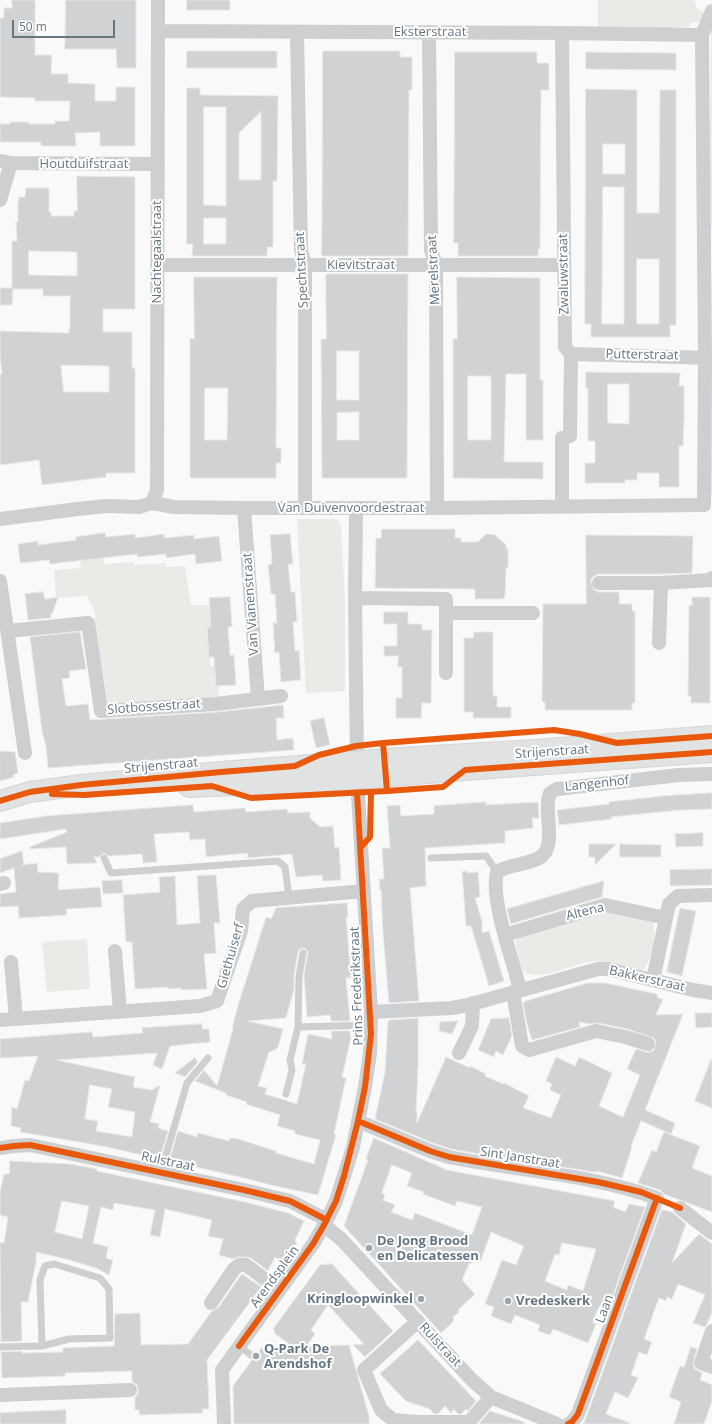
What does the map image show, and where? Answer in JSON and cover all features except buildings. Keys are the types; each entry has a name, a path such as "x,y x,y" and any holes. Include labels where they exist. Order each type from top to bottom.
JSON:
{"street":[{"name":"Nachtegaalstraat","path":"152,503 157,490 158,0"},
{"path":"708,509 708,358 702,35 712,11"},
{"name":"Eksterstraat","path":"158,31 702,35"},
{"name":"Spechtstraat","path":"297,32 300,250 305,266 305,508"},
{"name":"Merelstraat","path":"429,32 431,250 436,266 437,508"},
{"name":"Zwaluwstraat","path":"562,33 565,347 571,354 570,436 562,438 562,507"},
{"name":"Houtduifstraat","path":"0,200 5,162 158,164"},
{"name":"Kievitstraat","path":"158,265 564,265"},
{"name":"Putterstraat","path":"571,354 708,358"},
{"name":"Van Duivenvoordestraat","path":"0,519 106,506 139,507 152,503 174,507 244,508 562,507 708,509"},
{"name":"Van Vianenstraat","path":"244,508 258,699"},
{"name":"Prins Frederikstraat","path":"325,1222 336,1201 344,1176 366,1087 370,1053 371,1019 357,770 355,598 356,508"},
{"path":"599,583 661,584 711,580 712,578"},
{"path":"0,581 8,631 5,654 25,753"},
{"path":"659,643 661,584"},
{"path":"355,598 446,599 446,673"},
{"path":"446,613 533,613"},
{"name":"Slotbossestraat","path":"8,631 88,623 101,711 216,704 258,699"},
{"path":"258,699 281,696"},
{"name":"Strijenstraat","path":"0,801 30,792 84,795 198,787 318,782 357,770 535,750 712,736"},
{"name":"Strijenstraat","path":"357,770 712,752"},
{"name":"Langenhof","path":"497,872 504,868 539,858 546,853 549,844 548,802 550,793 558,789 679,775 712,774"},
{"path":"497,872 495,880 496,896 516,991 522,1046 529,1050 596,1032 625,1037 648,1044"},
{"name":"Giethuiserf","path":"0,1020 200,1006 217,1001 241,931 243,909 252,901 364,891"},
{"path":"653,980 669,904 678,896 712,895"},
{"name":"Altena","path":"505,935 605,905 666,918"},
{"path":"115,951 120,1011"},
{"path":"12,962 16,1019"},
{"name":"Bakkerstraat","path":"371,1019 452,1008 598,969 608,969 692,990 712,993"},
{"path":"459,1053 472,1026 473,1003"},
{"name":"Sint Janstraat","path":"358,1121 430,1151 449,1157 598,1182 627,1188 657,1198"},
{"name":"Rulstraat","path":"0,1148 30,1145 223,1185 290,1202 325,1222 471,1379 491,1397 557,1424"},
{"name":"Laan","path":"568,1424 572,1422 578,1414 657,1198"},
{"path":"680,1208 712,1233"},
{"name":"Arendsplein","path":"224,1424 222,1370 313,1244 325,1222"},
{"name":"Arendsplein","path":"211,1303 234,1269 239,1265 246,1265 279,1290"},
{"path":"418,1321 364,1370 381,1410 393,1420 418,1422 470,1422 491,1397"},
{"path":"712,1331 701,1363 712,1367"},
{"path":"0,1395 130,1390"}],"lane":[{"path":"431,858 486,856 497,872"},
{"path":"104,858 111,873 278,861 285,867 289,897"},
{"path":"286,1094 292,1070 290,1060 298,1027 299,976 303,953"},
{"name":"Prins Frederikstraat","path":"298,1027 371,1019"},
{"name":"Rulstraat","path":"161,1172 187,1082 208,1058"},
{"path":"0,1348 42,1346 69,1339 110,1338 109,1289 100,1278 54,1264 45,1266 40,1280 42,1346"},
{"path":"239,1346 251,1355 256,1356"}],"shaded area":[{"path":"598,0 695,0 696,8 712,17 712,227 710,199 711,23 691,22 690,27 647,29 598,28"},
{"path":"712,369 712,495 710,493"},
{"path":"297,519 334,519 338,520 341,524 345,601 345,691 306,693"},
{"path":"103,558 104,564 134,562 134,565 166,563 166,567 185,566 191,605 212,605 213,633 209,633 210,666 217,666 219,699 113,704 106,703 95,633 95,613 92,605 86,596 56,598 54,570 81,568 80,559"},
{"path":"611,912 652,921 654,926 654,939 652,953 644,969 631,969 604,962 590,962 548,974 531,975 524,972 515,942 519,937 597,913"},
{"path":"87,939 90,989 47,992 42,942"}],"cycle path":[{"path":"0,801 30,792 81,785 295,766 319,755 356,746 383,743 554,730 580,734 617,743 712,736"},
{"path":"52,794 84,795 212,786 251,798 387,791 383,743"},
{"path":"387,791 443,787 465,770 712,752"},
{"path":"239,1346 313,1244 324,1225 336,1201 358,1121 365,1087 371,1034 357,793"},
{"path":"361,847 370,837 371,793"},
{"path":"358,1121 430,1151 449,1157 598,1182 641,1192 680,1208"},
{"path":"0,1148 30,1145 244,1190 290,1201 327,1220"},
{"path":"568,1424 572,1422 578,1414 657,1198"}],"place":[{"name":"De Jong Brood en Delicatessen","path":"369,1248"},
{"name":"Kringloopwinkel","path":"421,1299"},
{"name":"Vredeskerk","path":"508,1301"},
{"name":"Q-Park De Arendshof","path":"256,1356"}]}
